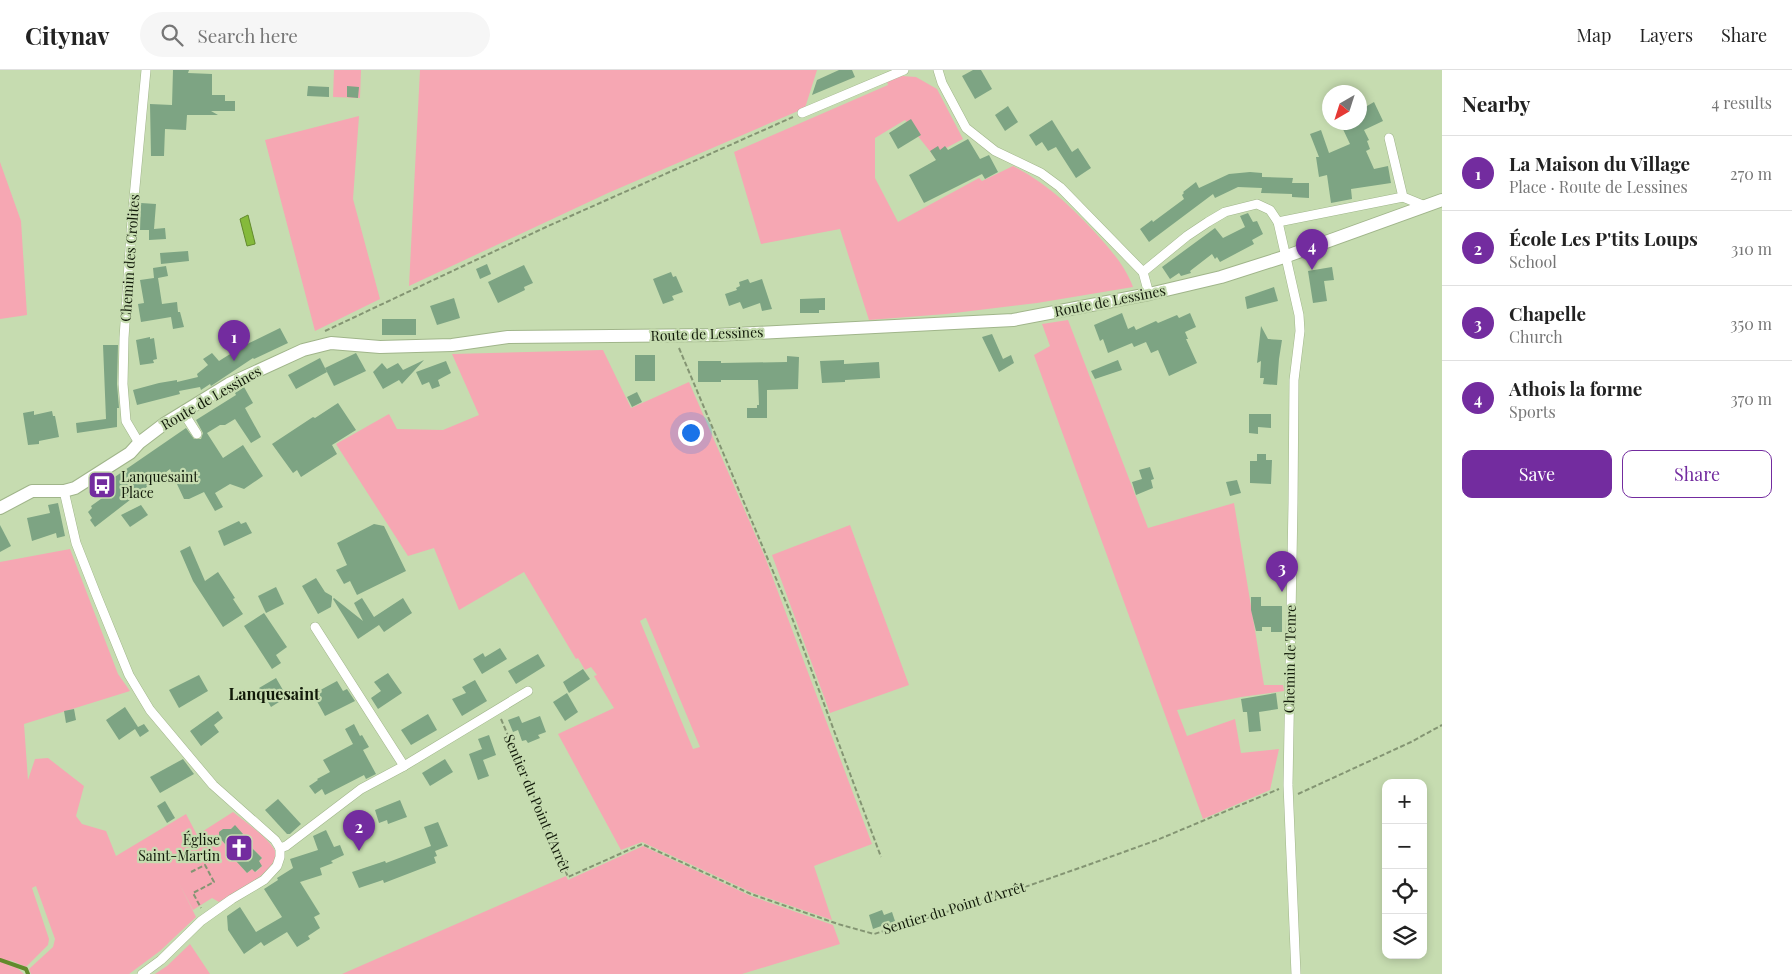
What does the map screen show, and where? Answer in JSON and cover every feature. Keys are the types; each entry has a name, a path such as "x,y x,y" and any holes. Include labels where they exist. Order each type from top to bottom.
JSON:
{"main road":[{"name":"Route de Lessines","path":"0,508 32,491 64,491 75,488 130,453 139,443 183,412 229,384 303,350 331,343 380,347 452,345 508,337 674,336 1013,320 1221,278 1442,200"}],"street":[{"name":"Chemin des Crolites","path":"139,443 126,421 123,384 124,338 132,219 146,70"},
{"path":"802,113 904,70"},
{"path":"938,70 942,84 966,128 994,152 1041,173 1060,187 1144,272 1149,294"},
{"path":"1389,138 1403,197"},
{"path":"1144,272 1187,236 1225,212 1256,204 1270,210 1278,222 1403,197 1425,206"},
{"name":"Chemin de Tenre","path":"1278,222 1299,315 1300,332 1294,380 1288,785 1296,974"},
{"path":"183,412 197,434"},
{"path":"64,491 76,543 96,594 129,675 150,710 213,785 275,840 280,848 277,866 264,880 232,898 206,917 161,960 142,974"},
{"path":"316,627 404,766"},
{"path":"280,848 286,846 361,789 404,766 528,691"}],"path":[{"path":"336,327 546,227 802,113"},
{"path":"674,336 788,607 881,857"},
{"name":"Sentier du Point d'Arrêt","path":"497,710 568,877 642,844 751,894 838,924 874,934 1086,866 1157,840 1288,785"},
{"path":"1289,798 1411,742 1442,725"},
{"path":"191,872 205,865 214,882 193,893 206,917"},
{"path":"209,873 213,871"}],"shaded area":[{"path":"334,70 361,70 360,98 333,97"},
{"path":"420,70 817,70 805,108 608,193 409,286"},
{"path":"902,76 916,77 937,89 963,139 933,155 905,120 875,138 875,178 898,222 979,178 982,181 1013,166 1049,189 1081,218 1115,256 1133,287 1037,303 946,314 869,320 840,229 761,244 734,152 888,85 887,81"},
{"path":"359,116 353,199 380,299 315,331 265,140"},
{"path":"0,162 21,221 27,315 0,319"},
{"path":"248,215 255,244 247,246 240,219"},
{"path":"1068,320 1148,528 1234,503 1264,685 1283,685 1284,691 1241,697 1177,710 1187,736 1235,719 1241,753 1279,749 1270,790 1203,819 1034,355 1050,346 1042,324"},
{"path":"603,350 631,408 689,382 765,557 872,844 814,866 832,920 753,893 642,842 621,850 558,734 614,708 594,676 597,675 591,667 585,670 578,658 576,659 524,572 459,610 434,548 408,556 336,444 389,414 397,429 443,430 479,415 452,354","holes":["646,618 700,747 693,749 640,621"]},
{"path":"850,525 909,685 830,713 772,555"},
{"path":"70,549 118,674 130,691 24,724 28,780 35,759 48,758 84,786 76,816 82,824 106,831 116,856 186,814 197,835 233,812 261,834 274,849 275,856 272,864 265,872 245,887 219,902 212,898 193,910 179,883 196,917 160,951 129,974 31,974 29,969 53,947 55,939 36,886 32,888 49,939 48,945 26,967 10,960 9,966 16,967 24,974 0,974 0,562","holes":["235,826 243,834 240,836 262,858 259,862 262,866 256,872 252,869 247,873 226,850 226,845 219,838 219,832 223,829 229,830"]},
{"path":"643,846 751,896 833,925 840,944 742,974 342,974 566,876 568,880"},
{"path":"190,944 210,974 155,974 167,966"}],"building":[{"path":"173,70 189,70 188,73 212,74 212,95 225,95 225,101 235,101 235,111 211,111 218,115 187,115 186,130 165,129 164,156 151,156 150,104 172,105"},
{"path":"839,70 852,70 855,77 812,95 817,80"},
{"path":"973,70 981,70 992,89 975,99 962,76"},
{"path":"308,86 329,87 329,97 307,96"},
{"path":"347,86 359,87 358,98 347,97"},
{"path":"1374,102 1383,121 1367,129 1367,106"},
{"path":"1008,106 1018,122 1005,131 995,115"},
{"path":"911,119 921,135 898,149 889,133"},
{"path":"1052,120 1072,152 1078,148 1091,168 1076,178 1056,147 1048,151 1042,142 1036,146 1029,135"},
{"path":"1321,130 1329,153 1350,144 1343,130 1364,130 1369,140 1367,141 1370,149 1366,151 1374,169 1388,166 1391,183 1351,189 1352,199 1331,203 1327,175 1319,177 1316,157 1319,157 1310,134"},
{"path":"968,139 980,159 989,155 998,172 985,179 982,174 924,203 909,175 936,160 930,151 938,146 940,150 945,146 948,150"},
{"path":"1262,173 1262,177 1293,178 1292,183 1309,183 1309,198 1292,197 1292,194 1261,193 1262,188 1238,187 1215,198 1213,194 1149,242 1140,229 1152,220 1153,222 1184,199 1183,192 1196,182 1199,188 1229,174"},
{"path":"141,203 156,204 154,229 165,228 166,239 149,240 149,230 140,230"},
{"path":"1248,213 1253,222 1257,221 1263,234 1252,240 1254,244 1220,262 1212,254 1190,271 1191,273 1181,276 1179,273 1170,279 1162,267 1215,228 1223,238 1245,227 1240,216"},
{"path":"188,251 189,261 161,264 160,253"},
{"path":"487,264 491,274 480,279 476,269"},
{"path":"524,265 533,283 524,287 525,290 498,303 488,282"},
{"path":"166,266 168,276 158,278 162,304 177,302 178,312 180,312 184,327 173,329 171,317 141,322 138,304 144,303 140,280 154,278 153,268"},
{"path":"1332,267 1334,280 1324,281 1327,301 1313,303 1308,271"},
{"path":"671,272 673,277 676,276 683,292 672,296 674,300 663,304 653,279"},
{"path":"748,279 750,283 762,279 772,309 762,311 760,303 743,309 740,302 729,306 725,294 737,290 736,288 740,286 739,282"},
{"path":"1274,287 1278,301 1247,309 1245,297"},
{"path":"454,298 460,318 437,325 430,306"},
{"path":"825,298 825,310 819,310 819,313 800,313 800,299"},
{"path":"1122,313 1128,329 1134,326 1136,330 1156,321 1158,323 1177,315 1179,318 1190,313 1196,327 1185,332 1188,339 1186,339 1197,363 1169,376 1158,350 1151,353 1146,342 1134,347 1132,343 1108,353 1103,339 1100,341 1094,325"},
{"path":"382,319 416,319 416,335 382,335"},
{"path":"1261,326 1268,339 1282,340 1277,385 1263,384 1264,378 1260,378 1261,361 1257,363"},
{"path":"280,328 288,343 253,358 211,386 210,384 201,390 200,387 179,391 180,394 137,405 133,390 159,383 177,380 177,382 198,377 197,374 208,365 203,359 212,353 219,361 243,346"},
{"path":"992,334 1003,359 1011,355 1014,363 999,372 982,337"},
{"path":"150,337 150,339 154,338 157,359 153,360 154,363 140,365 136,340"},
{"path":"103,345 118,345 117,384 119,408 117,408 117,427 77,433 76,423 106,419"},
{"path":"356,353 366,371 334,386 325,368"},
{"path":"635,355 655,355 655,381 635,381"},
{"path":"787,356 799,357 798,389 767,390 767,418 747,418 747,408 757,408 757,405 759,405 758,380 698,382 698,361 721,361 721,363 787,362"},
{"path":"320,358 327,372 296,389 288,375"},
{"path":"424,360 402,384 399,380 383,389 373,372 382,363 387,369 398,363 403,370"},
{"path":"844,360 844,364 879,362 880,378 822,383 820,361"},
{"path":"1118,360 1122,370 1095,379 1091,371"},
{"path":"446,361 451,373 438,380 440,386 432,389 429,382 422,385 416,372"},
{"path":"244,387 253,403 245,408 261,437 251,443 235,419 207,433 223,458 243,445 263,476 244,489 230,484 215,493 223,507 215,511 204,492 189,499 184,499 170,469 95,527 90,520 92,518 88,512 92,508 91,506 112,491 106,483 186,428 194,439 201,439 203,433 196,420 236,395 235,393"},
{"path":"637,392 642,402 632,407 627,397"},
{"path":"338,403 356,430 332,445 337,454 301,477 297,470 293,473 272,444"},
{"path":"34,411 34,415 52,411 53,416 55,416 59,437 39,441 39,444 28,445 23,413"},
{"path":"1249,414 1271,414 1271,428 1258,427 1258,434 1249,433"},
{"path":"1257,454 1266,454 1266,460 1272,460 1271,484 1250,483 1250,461 1257,461"},
{"path":"1150,467 1154,479 1151,480 1153,488 1136,495 1132,482 1142,479 1139,470"},
{"path":"1237,480 1241,493 1230,496 1226,482"},
{"path":"58,503 65,536 57,538 56,533 32,541 27,518 50,513 48,505"},
{"path":"141,505 148,515 130,527 121,515"},
{"path":"239,521 241,524 246,522 252,533 224,546 218,531"},
{"path":"374,524 384,526 406,571 357,595 350,581 344,584 336,570 347,565 337,543"},
{"path":"0,525 11,546 0,552"},
{"path":"190,546 205,581 218,572 243,614 223,627 193,581 180,551"},
{"path":"316,578 325,592 332,596 331,607 318,614 302,586"},
{"path":"276,587 284,604 266,613 258,596"},
{"path":"1251,597 1261,597 1261,606 1282,606 1282,632 1271,632 1271,627 1262,627 1262,631 1256,631 1251,610"},
{"path":"334,598 363,621 354,603 362,598 374,617 403,598 412,613 384,632 379,625 358,639"},
{"path":"264,613 287,647 276,655 281,663 272,669 244,626"},
{"path":"500,648 507,659 482,674 473,659 483,653 485,657"},
{"path":"538,654 545,666 516,684 508,671"},
{"path":"583,669 590,679 569,693 563,682"},
{"path":"388,673 402,693 378,709 371,698 381,691 374,682"},
{"path":"199,675 208,691 179,708 169,690"},
{"path":"276,678 287,697 271,707 267,700 260,704 254,694 261,690 259,688"},
{"path":"475,680 487,701 462,716 452,699 466,693 462,687"},
{"path":"337,681 343,691 347,689 355,701 325,716 313,694"},
{"path":"567,693 578,712 565,721 553,702"},
{"path":"1276,693 1278,709 1259,712 1261,731 1249,732 1247,712 1243,712 1241,699"},
{"path":"125,707 138,727 144,724 149,731 140,737 135,729 119,740 106,720"},
{"path":"74,709 76,720 66,723 64,711"},
{"path":"218,711 223,718 214,725 219,732 201,746 190,731"},
{"path":"428,714 437,730 411,745 401,730"},
{"path":"519,716 522,723 540,716 546,732 538,735 540,738 528,743 526,740 522,741 518,730 513,732 508,720"},
{"path":"354,724 360,736 362,735 369,747 363,750 376,774 366,779 364,775 325,795 322,789 315,794 309,786 330,772 323,760 353,744 345,729"},
{"path":"489,735 496,755 483,760 489,776 478,780 469,754 482,749 478,739"},
{"path":"183,759 194,774 160,793 150,777"},
{"path":"445,759 453,772 430,786 422,773"},
{"path":"278,799 301,824 290,834 287,834 265,810"},
{"path":"400,800 407,817 388,824 387,820 379,823 375,810"},
{"path":"165,801 175,818 167,823 157,806"},
{"path":"438,822 448,846 435,851 437,856 434,857 436,863 384,883 383,880 359,888 352,872 385,861 386,863 431,846 424,827"},
{"name":"Église Saint-Martin","path":"235,825 243,834 240,836 262,858 259,861 262,866 255,872 252,869 247,873 226,850 226,845 219,837 219,832 223,829 231,829"},
{"path":"326,830 334,847 340,845 344,855 331,861 333,863 320,868 322,875 300,882 320,914 314,917 320,928 308,936 310,939 297,947 287,932 264,946 261,942 244,954 228,930 227,916 240,907 256,932 282,917 264,889 293,868 290,859 318,850 313,836"},
{"path":"882,910 884,915 892,912 895,921 873,929 869,915"}],"waterway":[{"path":"0,960 26,969 28,974"}],"place":[{"name":"Athois la forme","path":"1312,270"},
{"name":"La Maison du Village","path":"234,361"},
{"name":"Lanquesaint Place","path":"102,485"},
{"name":"Chapelle","path":"1282,592"},
{"name":"Église Saint-Martin","path":"239,848"},
{"name":"École Les P'tits Loups","path":"359,851"}],"district":[{"name":"Lanquesaint","path":"274,694"}]}
